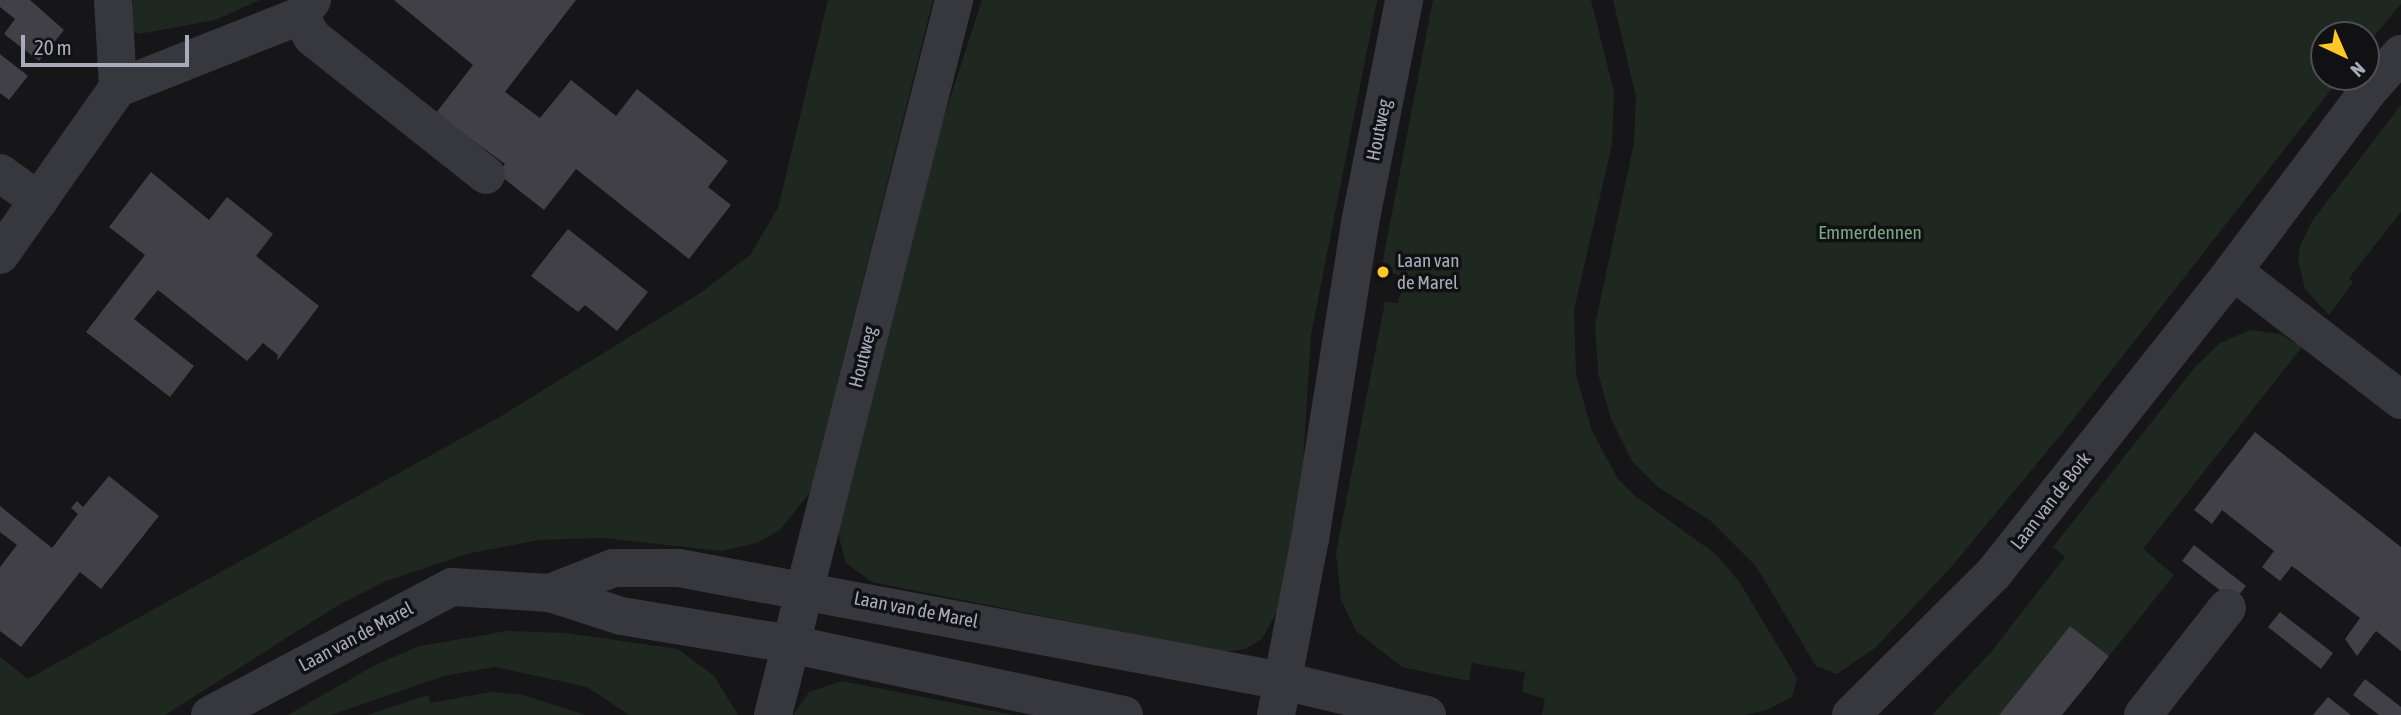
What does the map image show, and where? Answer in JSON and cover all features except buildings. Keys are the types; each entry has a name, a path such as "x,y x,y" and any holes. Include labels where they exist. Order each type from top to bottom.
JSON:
{"street":[{"path":"114,0 118,88"},
{"name":"Houtweg","path":"773,715 954,0"},
{"name":"Houtweg","path":"1280,698 1360,223 1404,0"},
{"path":"0,255 118,88 306,8 312,37 486,175"},
{"name":"Laan van de Bork","path":"1851,715 1994,573 2233,271 2368,91 2401,54"},
{"path":"0,173 39,201"},
{"path":"2233,271 2401,400"},
{"name":"Laan van de Marel","path":"550,593 613,568 679,568 804,589 1280,698"},
{"name":"Laan van de Marel","path":"211,715 452,587 550,593 621,616 790,644 1124,715"},
{"path":"2143,715 2227,608"},
{"path":"1280,698 1427,715"}],"green space":[{"path":"133,0 260,0 215,20 139,34 129,29"},
{"path":"828,0 933,0 810,492 780,530 756,543 721,551 603,538 538,540 467,554 386,581 337,606 165,715 0,715 0,657 28,679 498,418 699,294 750,255 778,208"},
{"path":"982,0 1377,0 1311,335 1301,494 1278,610 1262,639 1245,649 1224,652 872,582 846,563 838,533 943,120"},
{"path":"1433,0 1591,0 1614,92 1612,144 1574,310 1576,375 1592,431 1618,479 1635,496 1717,555 1740,583 1797,678 1792,697 1769,709 1745,715 1542,715 1545,699 1522,692 1525,672 1472,663 1469,681 1402,667 1356,631 1341,600 1336,553 1385,302 1398,303 1405,277 1381,270"},
{"name":"Emmerdennen","path":"1613,0 2401,0 2401,4 2380,29 2380,21 2310,21 2310,91 2330,91 2068,426 1952,566 1875,648 1837,674 1816,666 1756,566 1711,521 1658,487 1632,461 1611,419 1598,373 1595,325 1634,143 1636,97"},
{"path":"2401,105 2401,212 2349,278 2353,282 2329,315 2305,289 2298,260 2300,246 2312,221"},
{"path":"2250,330 2280,334 2302,347 2143,549 2174,575 2109,656 2070,626 1999,715 1932,715 1991,652 2065,557 2053,547 2195,367 2220,343"},
{"path":"507,631 566,633 678,649 714,676 738,715 629,715 587,687 495,667 444,676 331,715 288,715 377,664 420,646"},
{"path":"842,681 1014,715 793,715 809,692"},
{"path":"491,692 523,695 586,715 367,715 428,695 430,703"}],"place":[{"name":"Laan van de Marel","path":"1383,272"}]}
